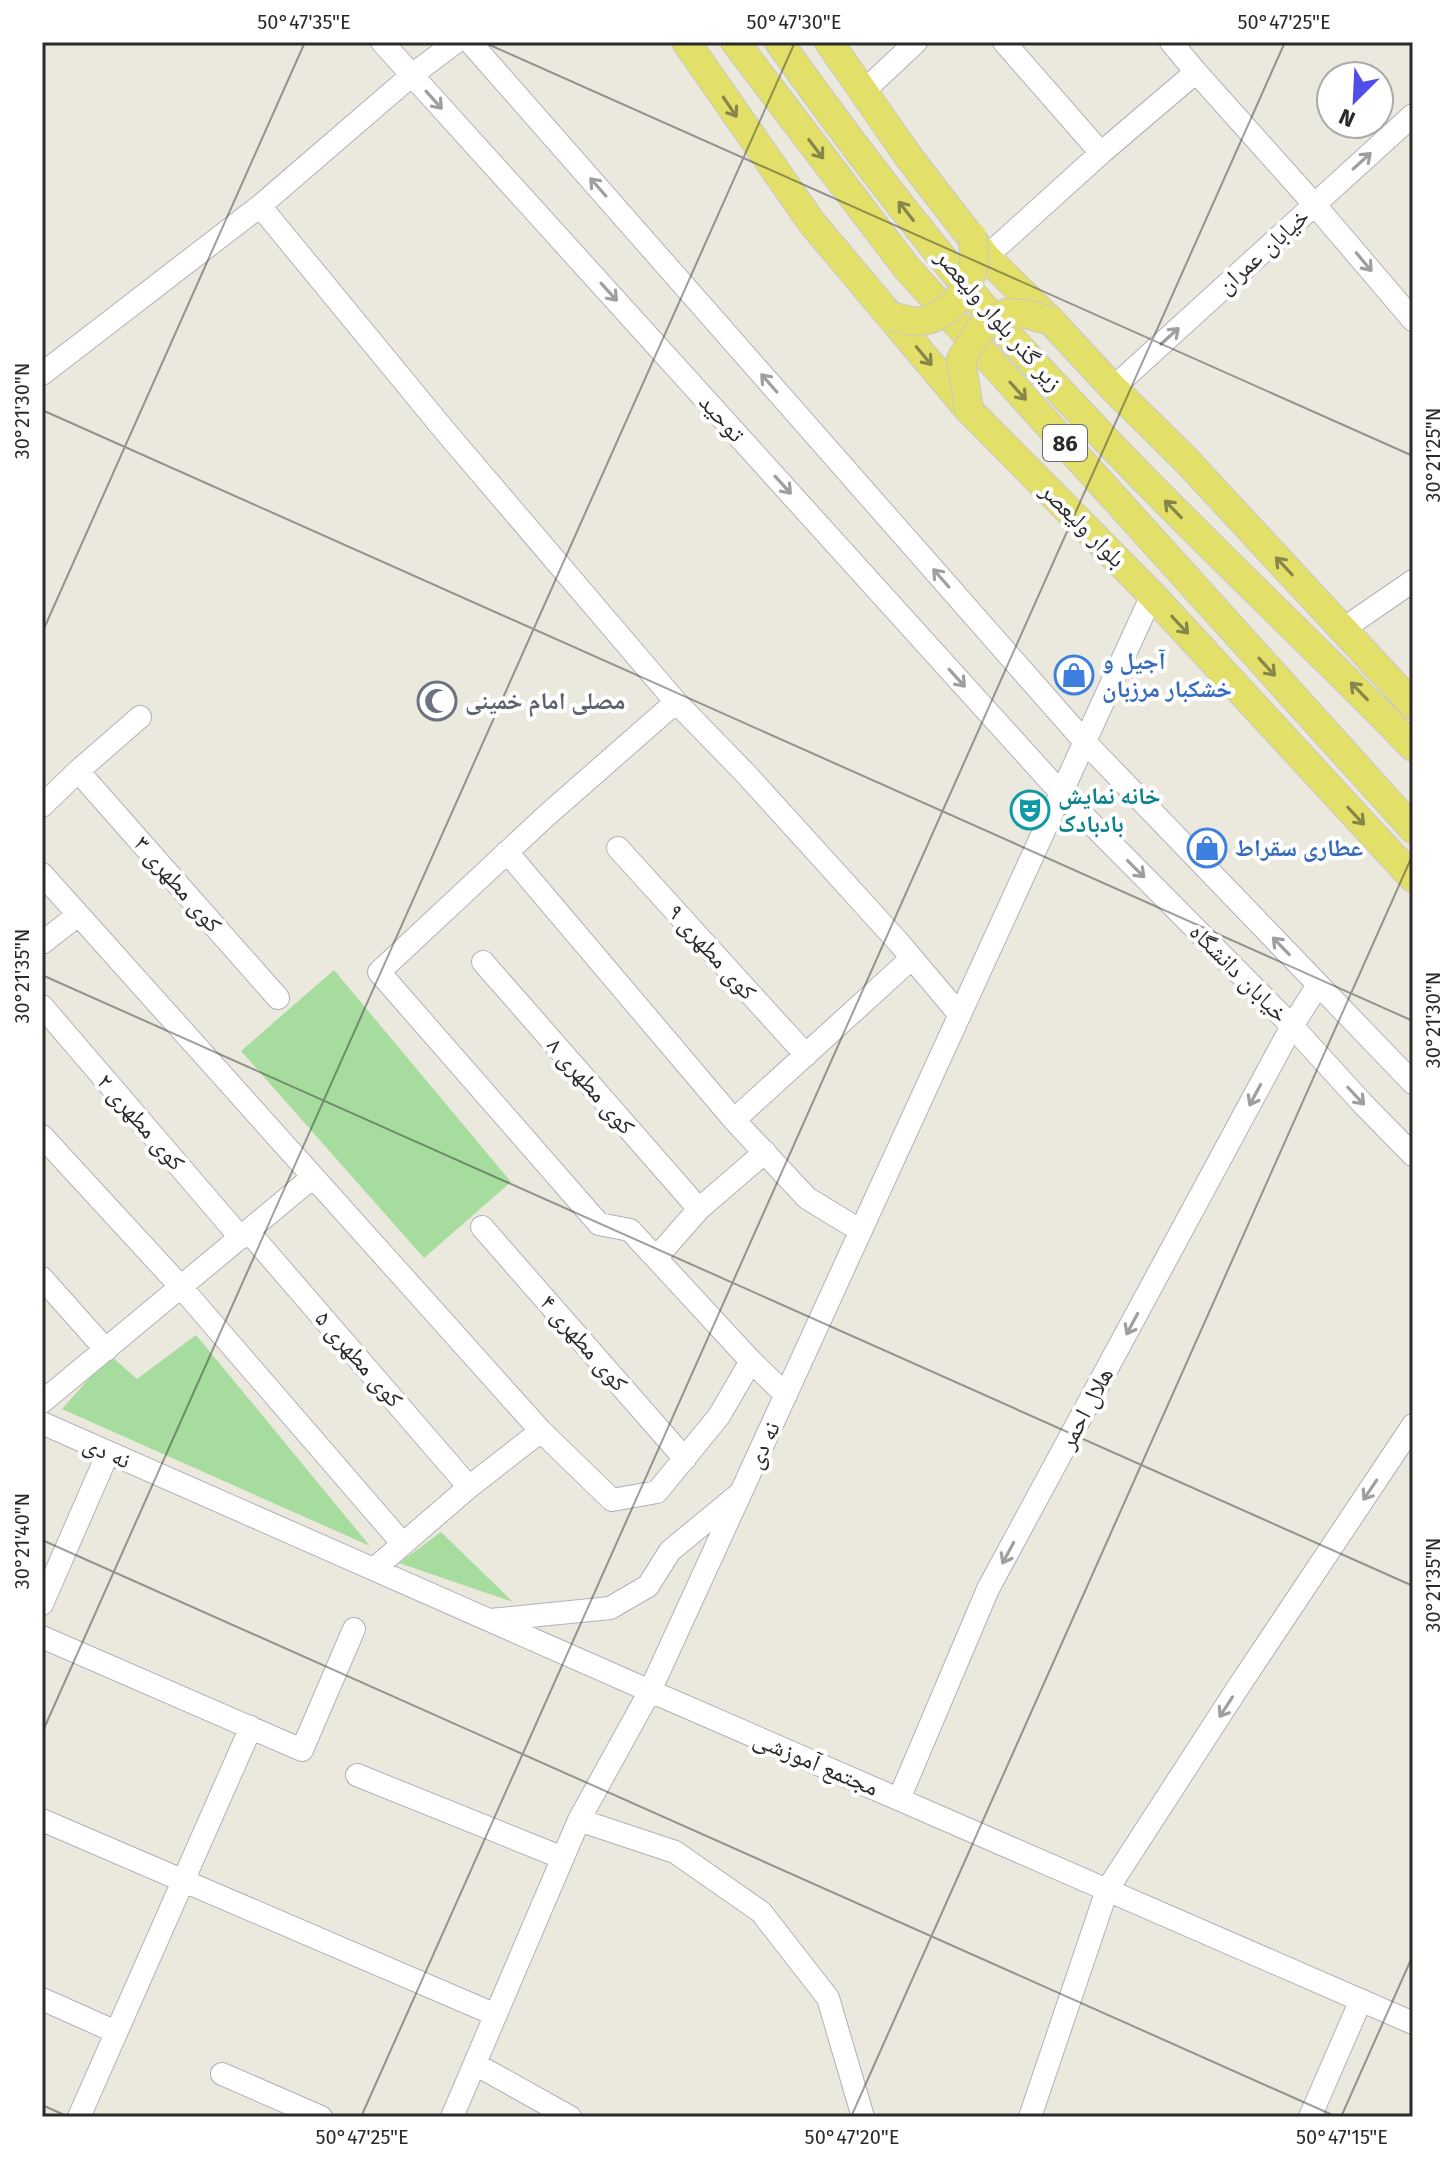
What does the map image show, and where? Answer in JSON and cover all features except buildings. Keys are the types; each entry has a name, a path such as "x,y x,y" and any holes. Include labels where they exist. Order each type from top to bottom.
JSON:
{"main road":[{"name":"بلوار ولیعصر","path":"686,42 812,223 969,410 1152,595 1413,878"},
{"name":"بلوار ولیعصر","path":"735,42 906,267 1413,829"},
{"name":"زیر گذر بلوار ولیعصر","path":"779,42 834,120 956,274 1021,348 1108,443 1413,747"},
{"path":"829,42 908,156 979,246 1113,388 1186,460 1413,705"},
{"path":"890,316 921,322 940,315 963,291 971,276 979,246"},
{"path":"969,410 961,359 980,329 1006,313 1026,314 1051,321"}],"street":[{"name":"توحید","path":"382,42 1062,794"},
{"path":"42,374 260,206 412,75 456,42"},
{"path":"470,42 1085,742"},
{"path":"864,91 916,42"},
{"path":"1004,42 1101,153"},
{"path":"1171,42 1413,320"},
{"path":"979,246 1101,153 1196,72"},
{"name":"خیابان عمران","path":"1113,388 1413,115"},
{"path":"260,206 445,431 676,702 746,774 960,1015"},
{"path":"1343,629 1413,581"},
{"name":"نه دی","path":"42,1423 650,1691 1152,595"},
{"path":"676,702 507,852 379,972 599,1224 630,1230 786,1395"},
{"path":"42,806 140,717"},
{"name":"خیابان دانشگاه","path":"1085,742 1413,1083"},
{"name":"کوی مطهری ۳","path":"78,771 278,998"},
{"name":"خیابان دانشگاه","path":"1062,794 1292,1026 1413,1155"},
{"name":"کوی مطهری ۹","path":"618,848 806,1055"},
{"path":"507,852 734,1120 807,1198 861,1231"},
{"path":"42,874 541,1431 612,1500 657,1492 719,1416 751,1361"},
{"path":"42,943 78,915"},
{"path":"734,1120 912,958"},
{"name":"کوی مطهری ۸","path":"483,962 699,1209"},
{"name":"هلال احمر","path":"899,1799 988,1589 1292,1026 1318,985"},
{"name":"کوی مطهری ۲","path":"42,1006 245,1235"},
{"path":"42,1136 181,1287 403,1544"},
{"path":"656,1258 699,1209 765,1152"},
{"path":"42,1402 313,1177"},
{"name":"کوی مطهری ۴","path":"482,1227 685,1459"},
{"name":"کوی مطهری ۵","path":"245,1235 469,1487"},
{"path":"42,1278 106,1350"},
{"path":"1030,2117 1107,1890 1413,1425"},
{"path":"374,1569 469,1487 541,1431"},
{"path":"42,1604 108,1453"},
{"path":"488,1620 610,1608 648,1586 670,1551 742,1491"},
{"path":"42,1637 302,1750 354,1629"},
{"path":"452,2117 579,1820 650,1691"},
{"name":"مجتمع آموزشی","path":"650,1691 1413,2023"},
{"path":"79,2117 251,1727"},
{"path":"357,1775 563,1858"},
{"path":"42,1820 496,2015"},
{"path":"579,1820 675,1852 761,1912 828,1998 863,2117"},
{"path":"42,1999 116,2032"},
{"path":"1310,2117 1361,2000"},
{"path":"475,2064 570,2117"},
{"path":"222,2074 321,2117"}],"green space":[{"path":"334,970 511,1182 424,1258 241,1051"},
{"path":"196,1335 370,1546 62,1409 110,1355 137,1379"},
{"path":"441,1532 513,1602 399,1563"}],"place":[{"name":"آجیل و خشکبار مرزبان","path":"1074,675"},
{"name":"مصلی امام خمینی","path":"437,701"},
{"name":"خانه نمایش بادبادک","path":"1030,810"},
{"name":"عطاری سقراط","path":"1207,848"}]}
